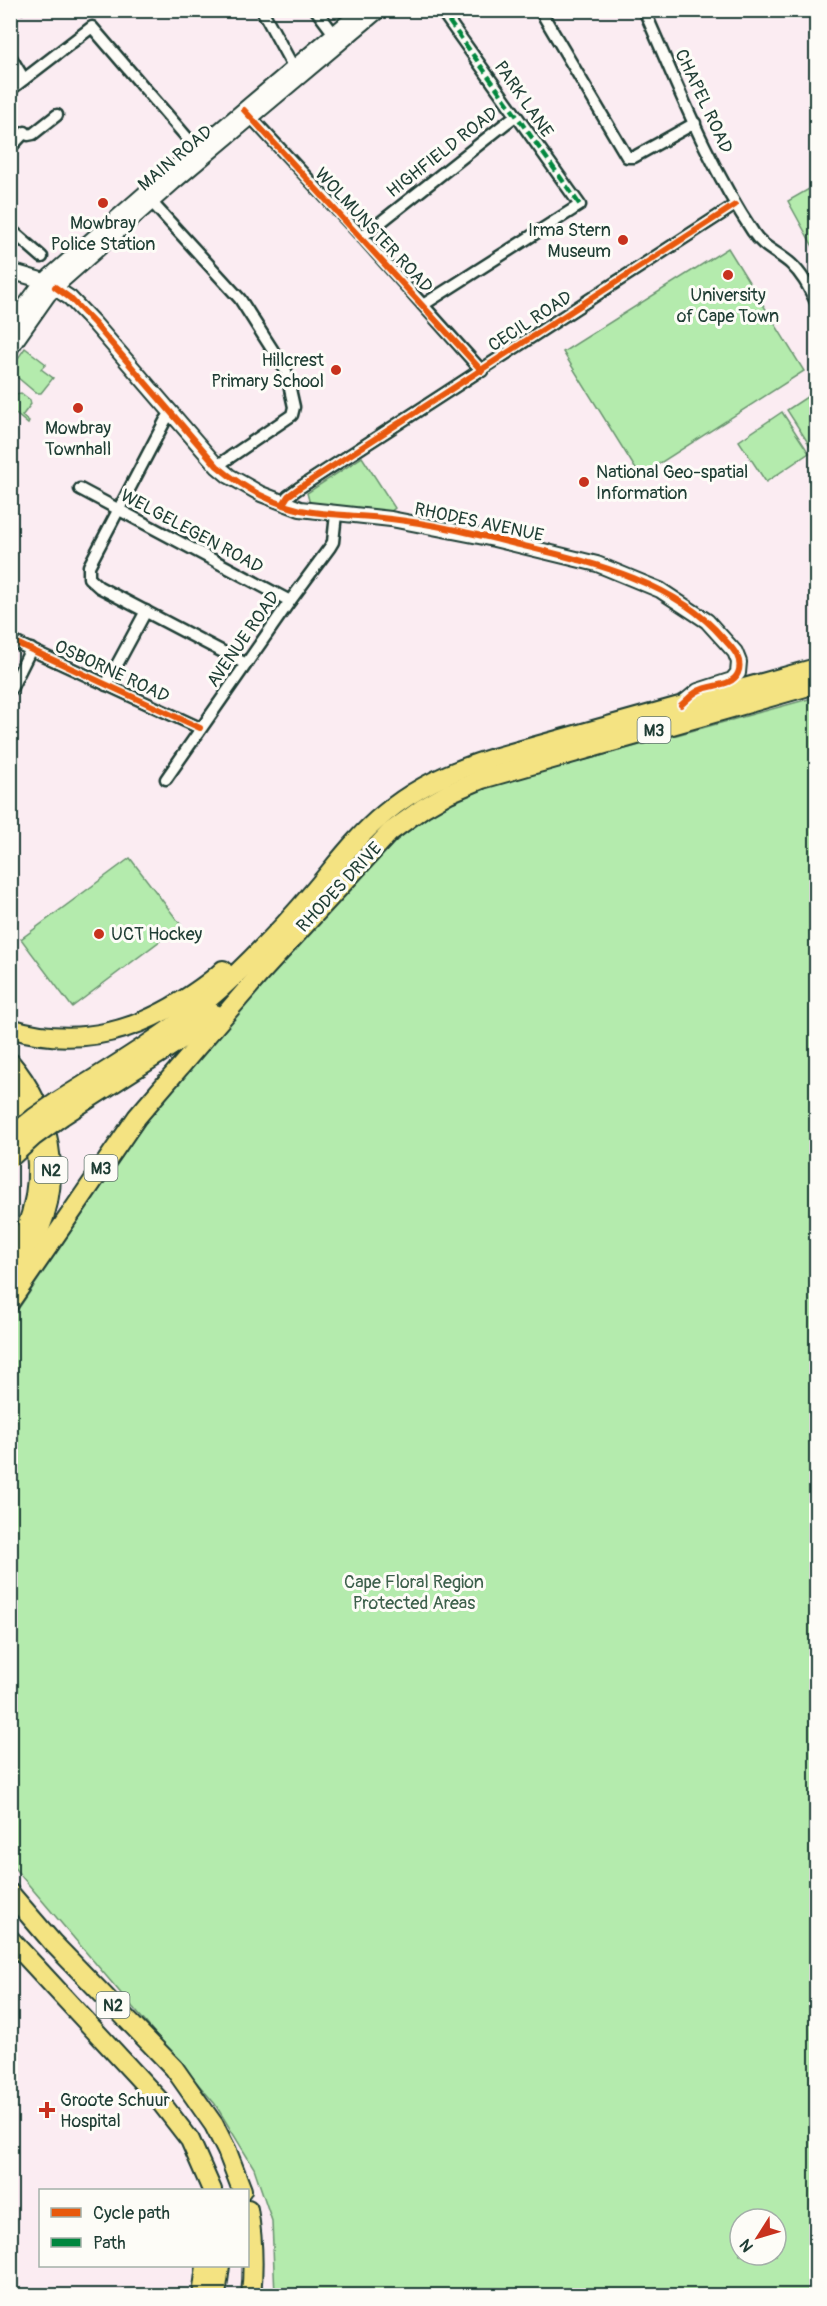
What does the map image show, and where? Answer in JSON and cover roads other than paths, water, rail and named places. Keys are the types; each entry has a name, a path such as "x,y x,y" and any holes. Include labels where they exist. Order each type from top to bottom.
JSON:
{"highway":[{"name":"RHODES DRIVE","path":"10,1137 34,1118 59,1109 213,996 275,934 369,826 426,785 455,771 816,668"},
{"name":"RHODES DRIVE","path":"10,1302 137,1117 259,975 390,832 415,813 449,793 497,774 816,684"},
{"path":"10,1028 64,1038 91,1036 121,1030 160,1014 212,982 320,872 339,860"},
{"path":"11,1157 59,1109 192,1032 259,975"},
{"name":"N2","path":"10,1062 29,1088 43,1119 51,1165 50,1189 43,1219 30,1249 10,1279"},
{"path":"10,1087 22,1106 32,1130 37,1154 38,1176 29,1221 19,1242 10,1250"},
{"name":"N2","path":"10,1893 53,1943 174,2068 211,2120 227,2151 242,2189"},
{"path":"10,1939 159,2100 190,2140 212,2189"},
{"name":"N2","path":"10,1953 172,2133 193,2171 199,2189"},
{"path":"249,2215 253,2272 251,2295"},
{"path":"202,2295 215,2267"},
{"path":"211,2295 215,2267"},
{"path":"215,2267 216,2295"},
{"path":"215,2267 223,2295"}],"street":[{"path":"262,10 296,73"},
{"path":"316,10 334,34"},
{"name":"PARK LANE","path":"423,305 580,206 441,10"},
{"path":"540,10 627,157 634,157 695,123"},
{"name":"CHAPEL ROAD","path":"644,10 735,205 760,242 782,257 800,274 816,302"},
{"name":"MAIN ROAD","path":"10,326 50,284 119,223 371,12"},
{"name":"MAIN ROAD","path":"296,73 334,34 371,12"},
{"path":"10,90 92,27 200,153"},
{"path":"10,56 24,79"},
{"name":"WOLMUNSTER ROAD","path":"247,114 362,237 482,371"},
{"path":"10,148 25,132 28,135 33,134 57,115"},
{"name":"HIGHFIELD ROAD","path":"362,237 515,116"},
{"path":"148,198 240,299 286,371 294,407 292,415 217,466"},
{"name":"CECIL ROAD","path":"283,504 290,495 735,205"},
{"path":"10,229 42,257"},
{"path":"10,271 50,284"},
{"name":"MAIN ROAD","path":"10,349 50,284"},
{"name":"RHODES AVENUE","path":"50,284 70,298 94,323 217,466 244,485 283,504 300,509 391,519 445,528 597,564 660,590 717,631 738,656 740,665 738,673 729,682 698,691 681,705"},
{"path":"171,413 89,566 89,578 99,586 246,663"},
{"path":"300,509 301,495 309,483"},
{"name":"WELGELEGEN ROAD","path":"80,489 290,602"},
{"name":"AVENUE ROAD","path":"166,779 246,663 330,548 333,542 336,514"},
{"path":"106,685 146,611"},
{"name":"OSBORNE ROAD","path":"10,640 200,729"},
{"path":"10,691 31,650"}],"railway":[{"path":"10,21 27,10"}],"place":[{"name":"Mowbray Police Station","path":"103,203"},
{"name":"Irma Stern Museum","path":"623,240"},
{"name":"University of Cape Town","path":"728,275"},
{"name":"Hillcrest Primary School","path":"336,370"},
{"name":"Mowbray Townhall","path":"78,408"},
{"name":"National Geo-spatial Information","path":"584,482"},
{"name":"UCT Hockey","path":"99,934"},
{"name":"Groote Schuur Hospital","path":"47,2110"}],"park label":[{"name":"Cape Floral Region Protected Areas","path":"414,1592"}]}
